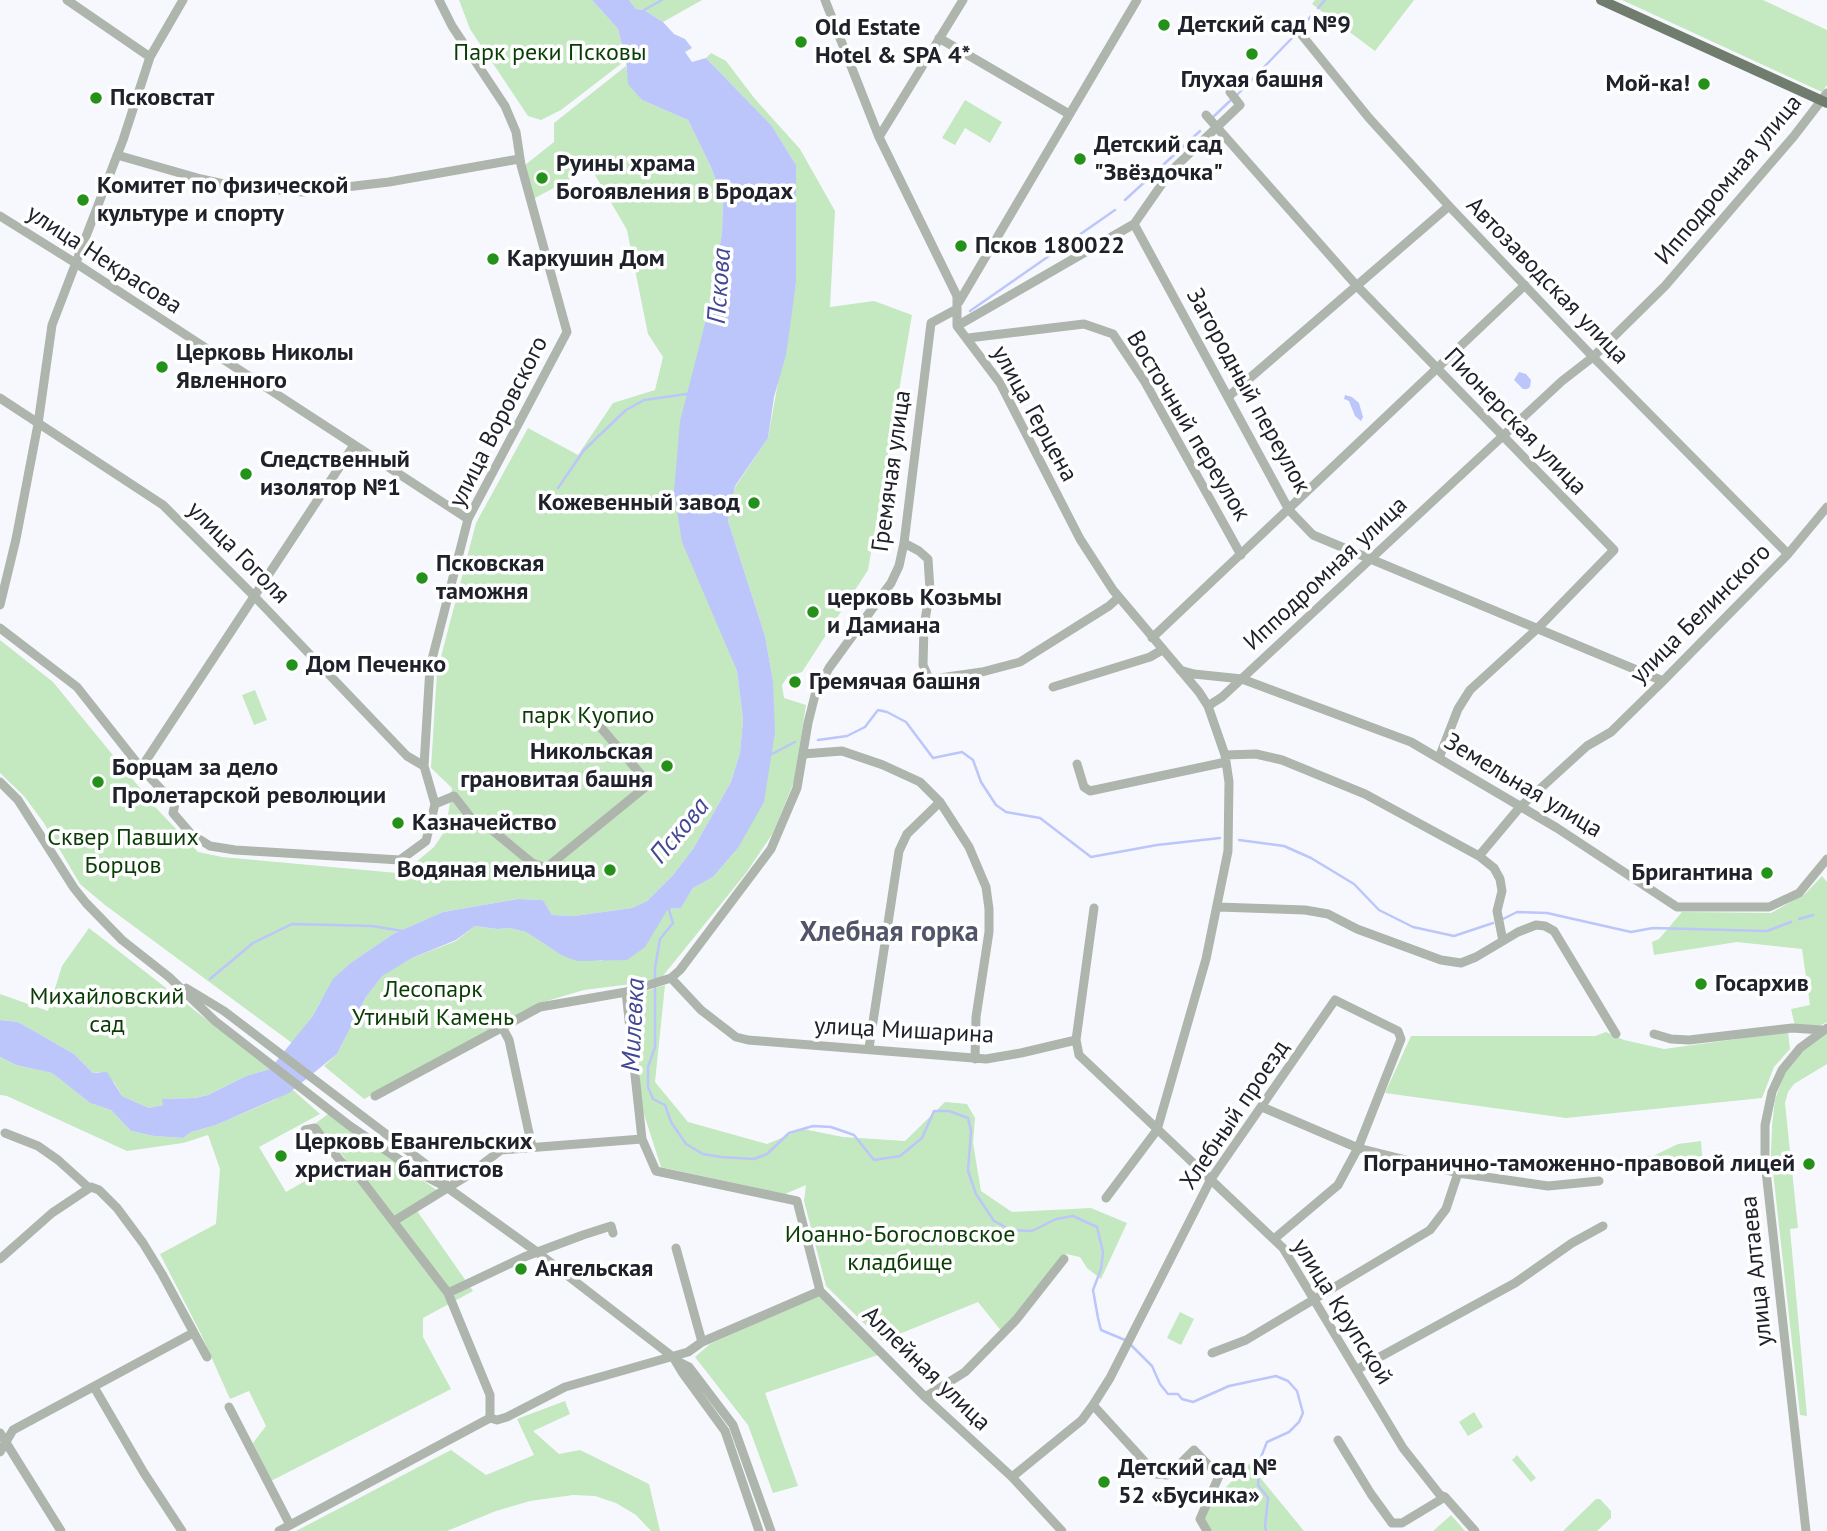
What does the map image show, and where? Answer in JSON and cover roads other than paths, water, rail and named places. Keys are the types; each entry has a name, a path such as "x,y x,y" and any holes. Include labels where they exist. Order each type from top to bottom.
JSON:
{"main road":[{"path":"1601,0 1825,99"}],"street":[{"path":"67,0 150,57"},
{"path":"0,605 38,424 52,325 117,155 150,57 183,0"},
{"name":"улица Воровского","path":"141,768 175,804 173,813 191,834 210,846 235,850 400,860 426,841 435,804 424,766 430,667 468,519 567,332 519,159 516,132 505,106 452,26 439,0"},
{"path":"825,0 879,136 957,296 957,326 1134,224 1171,170 1240,105 1233,96"},
{"path":"879,136 963,0"},
{"path":"956,310 962,294 1137,0"},
{"name":"Автозаводская улица","path":"1292,23 1369,118 1449,206 1593,357 1788,554"},
{"path":"939,38 1069,114"},
{"name":"Ипподромная улица","path":"1208,706 1242,679 1562,381 1593,357 1665,286 1825,99"},
{"name":"Пионерская улица","path":"1206,115 1356,285 1614,550 1538,628 1471,690 1458,709 1438,758"},
{"path":"117,155 201,180 233,186 303,192 389,183 519,159"},
{"path":"1229,396 1449,206"},
{"name":"улица Некрасова","path":"0,216 468,519"},
{"name":"Загородный переулок","path":"1134,224 1290,510 1313,535 1663,681"},
{"path":"1152,638 1525,285"},
{"name":"Гремячая улица","path":"668,979 680,970 771,849 797,788 808,723 816,695 829,668 891,583 899,566 931,323 956,310"},
{"name":"Восточный переулок","path":"968,338 1084,324 1113,334 1145,382 1241,555"},
{"name":"улица Герцена","path":"957,326 1000,383 1080,540 1119,597 1208,706"},
{"name":"улица Гоголя","path":"0,398 163,505 407,756 424,766"},
{"path":"0,628 77,687 141,768 354,445"},
{"name":"улица Белинского","path":"1479,856 1520,807 1587,746 1611,732 1663,681 1788,554 1827,507"},
{"path":"904,542 928,559 930,590 924,626 923,665 928,676 933,679 954,678 1020,662 1100,612 1119,597"},
{"path":"1053,687 1150,657 1162,650"},
{"name":"Земельная улица","path":"1179,669 1206,676 1242,679 1412,742 1567,834 1683,908 1769,907 1799,893 1827,859"},
{"path":"1107,1198 1157,1129 1206,959 1218,907 1228,851 1229,782 1225,758 1208,706"},
{"path":"435,804 454,796 475,823 486,825 532,863 547,868 649,784 597,723"},
{"path":"804,751 842,751 883,765 920,782 940,802 979,867 986,887 989,932 976,1017 975,1059"},
{"path":"1077,764 1083,785 1090,791 1225,758 1256,754 1282,760 1365,794 1479,856 1494,868 1500,878 1502,891 1497,911 1503,941"},
{"path":"0,782 18,800 86,903 122,940 169,978 215,1021 351,1126 419,1173 448,1188 689,1367 733,1425 771,1531"},
{"path":"869,1048 899,851 907,834 940,802"},
{"path":"1218,907 1305,910 1328,914 1357,929 1405,947 1441,960 1461,963 1536,925 1545,926 1554,931 1616,1034"},
{"path":"1094,908 1076,1040 1079,1055 1157,1129"},
{"path":"169,978 224,1011 440,1175 448,1188"},
{"path":"375,1096 540,1007 626,992 668,979"},
{"name":"улица Мишарина","path":"668,979 701,1010 736,1037 769,1042 869,1048 975,1059 1021,1054 1076,1040"},
{"path":"279,1531 490,1418 497,1420 507,1417 565,1387 675,1359 702,1342 820,1291 797,1201 656,1171 642,1139 626,992"},
{"name":"Хлебный проезд","path":"1012,1477 1082,1420 1093,1405 1126,1347 1211,1179 1335,1000 1398,1031 1401,1039 1358,1148"},
{"path":"502,1027 509,1040 533,1147"},
{"path":"1654,1034 1689,1040 1791,1028 1824,1029"},
{"name":"улица Алтаева","path":"1806,1531 1765,1162 1765,1125 1772,1092 1782,1070 1800,1048 1824,1029"},
{"path":"1262,1107 1358,1148 1458,1173 1548,1186 1599,1181"},
{"path":"305,1130 316,1128 342,1163 360,1178 448,1293 490,1395 490,1418"},
{"name":"улица Крупской","path":"1157,1129 1283,1248 1403,1448 1440,1495 1445,1497 1475,1531"},
{"path":"5,1133 38,1146 90,1188 107,1197 143,1243 207,1357"},
{"path":"394,1221 448,1188 501,1150 642,1139"},
{"path":"1274,1239 1338,1185 1358,1148"},
{"path":"1212,1353 1246,1340 1430,1230 1446,1209 1458,1173"},
{"path":"0,1259 40,1222 90,1188"},
{"path":"448,1293 537,1252 611,1226 613,1233"},
{"path":"1356,1370 1515,1283 1572,1243 1603,1226"},
{"path":"676,1248 702,1342"},
{"path":"925,1397 974,1363 1016,1320 1064,1259"},
{"name":"Аллейная улица","path":"820,1291 925,1397 1012,1477 1062,1531"},
{"path":"0,1452 3,1437 13,1430 193,1333"},
{"path":"675,1359 725,1431 759,1531"},
{"path":"94,1387 144,1473 182,1531"},
{"path":"1093,1405 1156,1474 1167,1475 1172,1472 1194,1450 1219,1476 1200,1519 1207,1531"},
{"path":"229,1407 290,1525"},
{"path":"3,1437 61,1531"},
{"path":"1338,1440 1392,1523 1402,1523 1445,1497"}],"water":[{"name":"Пскова","path":"592,0 629,0 636,9 644,10 663,22 674,34 685,39 692,48 685,52 692,62 706,58 772,126 796,165 796,283 786,355 774,397 768,438 735,486 728,521 765,636 773,681 775,732 764,802 738,848 713,877 693,888 681,908 668,909 645,947 627,960 577,961 561,955 526,932 510,928 475,926 456,940 412,958 382,976 366,997 337,1054 289,1093 216,1125 191,1132 183,1138 131,1131 111,1110 90,1103 52,1073 16,1065 0,1057 0,1020 18,1022 34,1031 74,1054 93,1073 107,1072 122,1096 149,1108 163,1105 162,1099 208,1095 246,1076 270,1069 312,1017 333,979 352,962 393,934 443,912 518,899 543,900 552,915 574,916 632,908 647,901 673,875 693,849 731,782 740,753 743,720 737,671 682,542 674,492 680,421 707,316 722,233 723,199 688,120 642,100 628,84 626,60 618,29"},
{"path":"1519,372 1526,374 1531,380 1527,389 1523,389 1514,380"},
{"path":"1345,395 1359,403 1363,417 1361,421 1355,416 1349,401 1344,399"}],"waterway":[{"path":"644,10 662,0"},
{"path":"1318,8 1325,0"},
{"path":"1305,23 1311,16"},
{"path":"1237,95 1293,37"},
{"path":"1212,118 1232,99"},
{"path":"1125,200 1200,131"},
{"path":"970,311 1115,210"},
{"path":"558,488 584,450 626,410 644,400 687,394"},
{"path":"818,740 847,736 865,727 878,710 887,712 906,722 933,758 962,752 973,760 981,782 996,805 1006,812 1040,818 1091,857 1157,845 1220,838"},
{"path":"770,755 795,742"},
{"path":"1239,840 1284,846 1311,858 1354,884 1379,910 1413,927 1454,936 1493,923"},
{"name":"Милевка","path":"668,907 673,923 660,939 655,968 655,1047 648,1067 648,1087 653,1099 665,1105 671,1122 686,1144 703,1154 754,1159 767,1154 789,1133 813,1126 831,1127 854,1135 874,1160 900,1156 922,1138 934,1111 949,1111 968,1118 971,1131 968,1171 976,1194 994,1221 1011,1230 1032,1231 1056,1219 1073,1216 1097,1227 1103,1252 1101,1269 1093,1290 1098,1318 1101,1330 1125,1340"},
{"path":"1503,919 1517,912 1547,913 1631,932 1653,928 1767,931 1791,922"},
{"path":"1799,919 1813,915"},
{"path":"210,979 253,943 292,924 372,926 403,931"},
{"name":"Милевка","path":"1130,1344 1152,1366 1168,1394 1178,1394 1182,1399 1193,1402 1229,1386 1276,1376 1288,1381 1297,1391 1303,1413 1299,1422 1289,1432 1267,1442 1259,1462 1258,1485 1268,1498 1266,1531"}],"place":[{"name":"Детский сад №9","path":"1164,25"},
{"name":"Old Estate Hotel & SPA 4*","path":"801,42"},
{"name":"Глухая башня","path":"1252,54"},
{"name":"Мой-ка!","path":"1704,84"},
{"name":"Псковстат","path":"96,98"},
{"name":"Детский сад \"Звёздочка\"","path":"1080,159"},
{"name":"Руины храма Богоявления в Бродах","path":"542,178"},
{"name":"Комитет по физической культуре и спорту","path":"83,200"},
{"name":"Псков 180022","path":"961,246"},
{"name":"Каркушин Дом","path":"493,259"},
{"name":"Церковь Николы Явленного","path":"162,367"},
{"name":"Следственный изолятор №1","path":"246,474"},
{"name":"Кожевенный завод","path":"754,503"},
{"name":"Псковская таможня","path":"422,578"},
{"name":"церковь Козьмы и Дамиана","path":"813,612"},
{"name":"Дом Печенко","path":"292,665"},
{"name":"Гремячая башня","path":"795,682"},
{"name":"Никольская грановитая башня","path":"667,766"},
{"name":"Борцам за дело Пролетарской революции","path":"98,782"},
{"name":"Казначейство","path":"398,823"},
{"name":"Водяная мельница","path":"610,870"},
{"name":"Бригантина","path":"1767,873"},
{"name":"Госархив","path":"1701,984"},
{"name":"Церковь Евангельских христиан баптистов","path":"281,1156"},
{"name":"Погранично-таможенно-правовой лицей","path":"1809,1164"},
{"name":"Ангельская","path":"521,1269"},
{"name":"Детский сад № 52 «Бусинка»","path":"1104,1482"}],"district":[{"name":"Хлебная горка","path":"889,933"}],"park label":[{"name":"Парк реки Псковы","path":"550,53"},
{"name":"парк Куопио","path":"588,716"},
{"name":"Сквер Павших Борцов","path":"123,852"},
{"name":"Лесопарк Утиный Камень","path":"433,1004"},
{"name":"Михайловский сад","path":"107,1011"},
{"name":"Иоанно-Богословское кладбище","path":"900,1249"}]}
